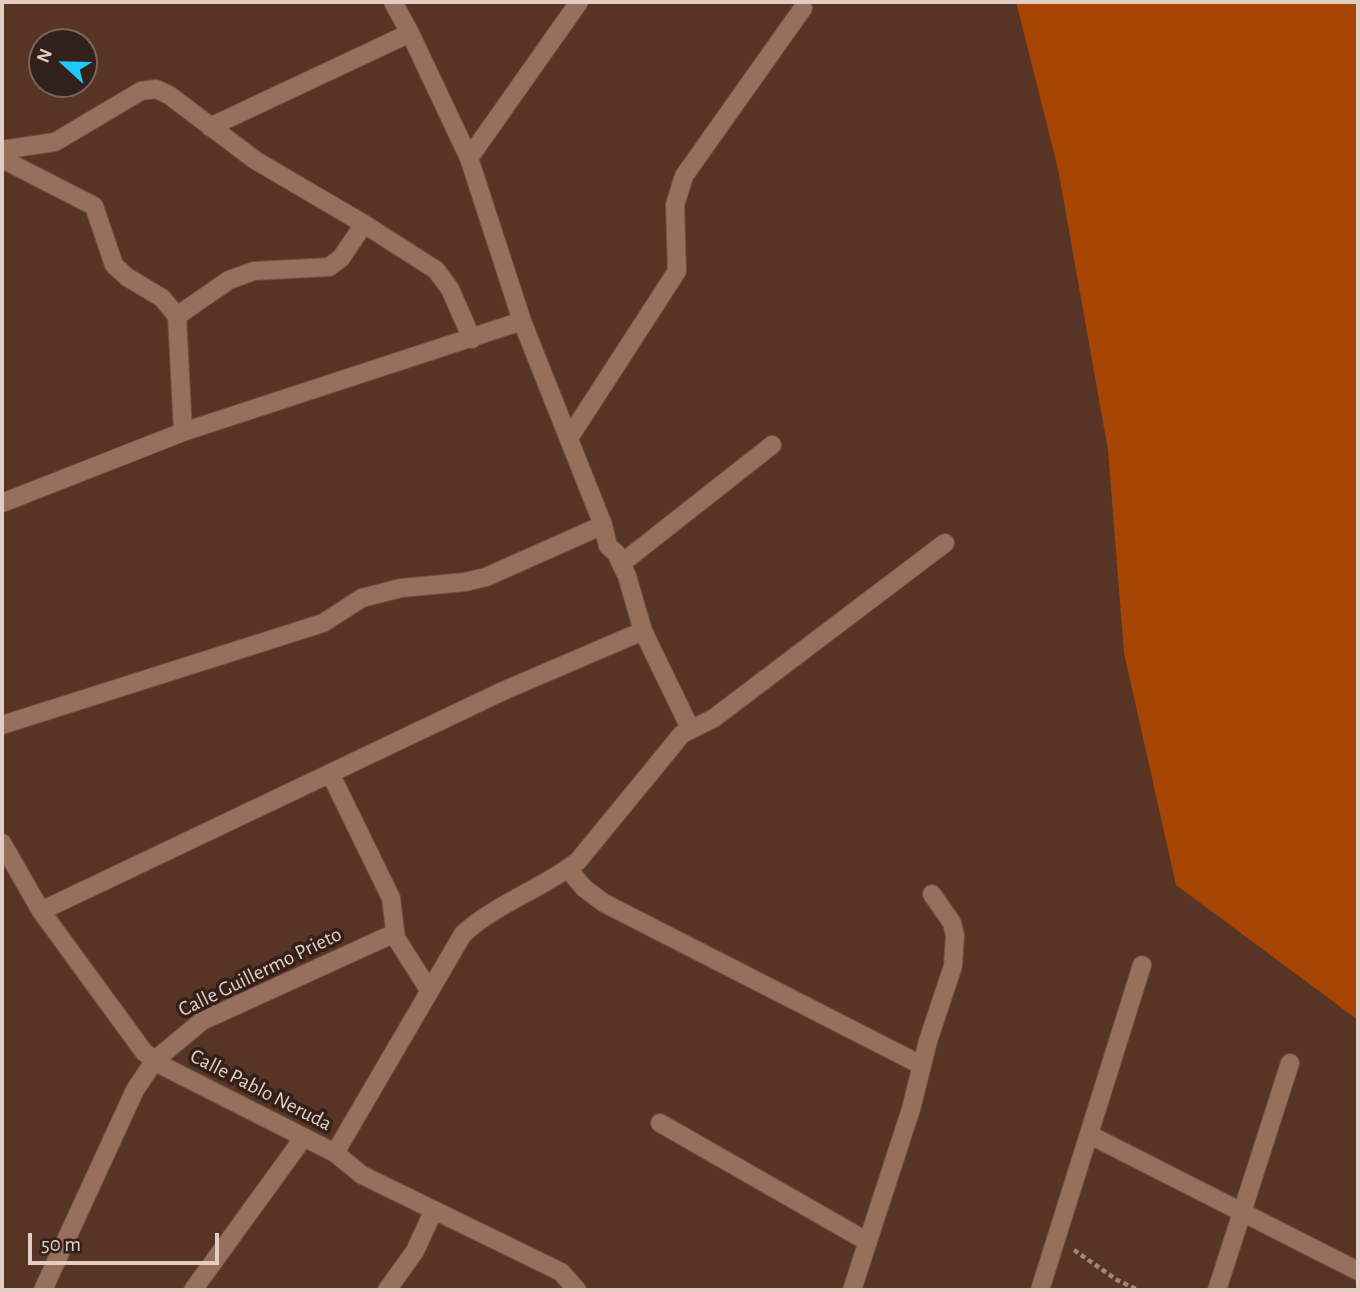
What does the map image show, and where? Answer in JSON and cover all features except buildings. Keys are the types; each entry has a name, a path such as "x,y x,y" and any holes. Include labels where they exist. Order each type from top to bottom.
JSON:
{"street":[{"path":"393,2 469,158 522,321 603,525 608,546 622,563 643,631 690,728"},
{"path":"469,158 579,2"},
{"path":"569,438 677,271 676,205 684,176 803,8"},
{"path":"210,127 410,33"},
{"path":"2,150 55,142 141,90 156,89 169,95 255,160 436,270 450,289 472,339"},
{"path":"2,159 85,199 94,206 114,265 127,277 162,298 177,316 183,432"},
{"path":"177,316 229,280 254,271 329,267 341,258 364,224"},
{"path":"2,503 183,432 522,321"},
{"path":"622,563 772,445"},
{"path":"2,724 323,622 362,598 401,588 465,583 486,577 603,525"},
{"path":"335,1153 454,945 475,923 568,869 591,849 676,740 690,728 714,718 945,542"},
{"path":"41,911 503,691 643,631"},
{"path":"330,773 391,898 395,933 429,990"},
{"name":"Calle Pablo Neruda","path":"2,843 41,911 128,1033 155,1060 335,1153 362,1175 433,1212 561,1272 577,1290"},
{"path":"568,869 584,888 604,903 921,1065"},
{"path":"852,1290 911,1109 921,1065 947,988 955,949 952,923 932,894"},
{"name":"Calle Guillermo Prieto","path":"43,1290 135,1090 155,1060 202,1021 395,933"},
{"path":"1040,1290 1059,1239 1142,965"},
{"path":"1217,1290 1244,1213 1290,1063"},
{"path":"660,1123 867,1242"},
{"path":"1090,1135 1358,1271"},
{"path":"193,1290 304,1137"},
{"path":"387,1290 415,1251 433,1212"}],"path":[{"path":"1059,1239 1117,1280 1138,1290"}],"shaded area":[{"path":"1016,2 1358,2 1358,1020 1176,885 1124,653 1108,450 1058,169"}]}
